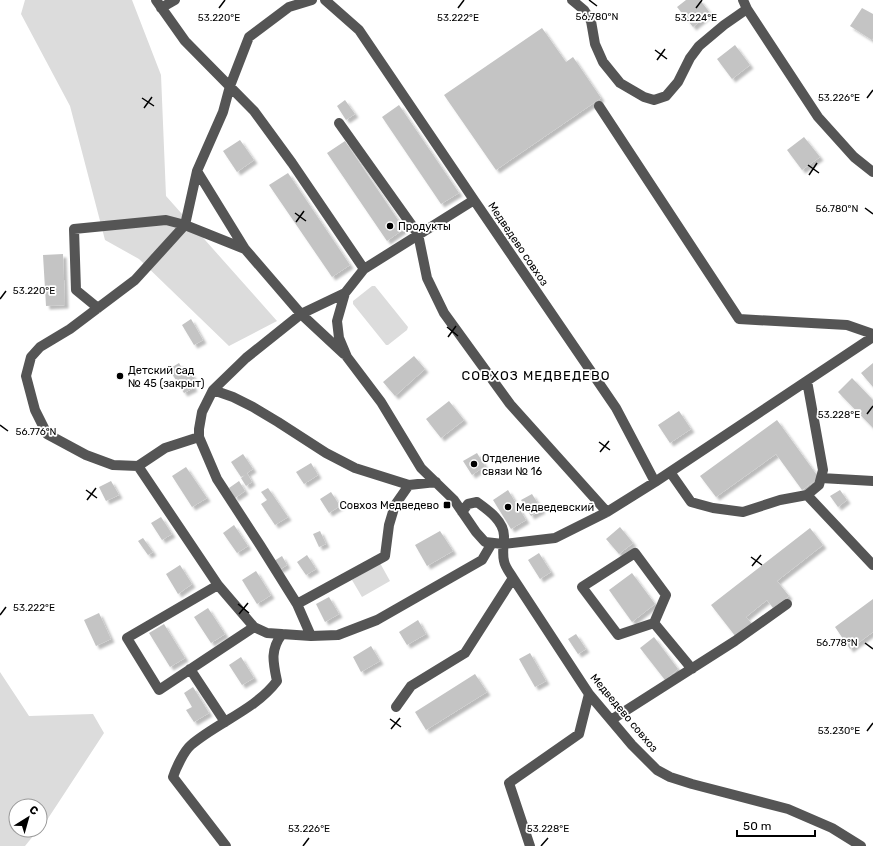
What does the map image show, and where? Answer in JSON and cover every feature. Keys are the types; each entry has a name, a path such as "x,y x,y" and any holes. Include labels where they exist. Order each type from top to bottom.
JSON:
{"street":[{"path":"175,0 159,4 185,42 254,111 364,269"},
{"path":"199,437 165,448 138,466 114,465 86,455 47,434 35,410 26,376 31,357 40,347 70,329 135,280 185,225 197,171 223,112 230,86 249,37 289,7 312,0"},
{"path":"325,0 359,30 474,200"},
{"path":"572,0 584,10 591,21 595,44 603,62 620,83 644,97 654,100 666,96 678,82 690,58 699,46 745,4 818,117 854,157 873,172"},
{"path":"599,106 739,319 847,325 873,334"},
{"path":"339,123 418,234 427,278 444,314 510,404 607,512"},
{"path":"197,171 245,249 301,314 347,357"},
{"name":"Медведево совхоз","path":"655,482 616,408 474,200 364,269 345,293 337,321 339,338 347,357 381,402 421,468 454,500 476,532 485,542 503,544 554,538 607,512 655,482 873,337"},
{"path":"98,308 76,290 74,229 166,220 185,225 245,249"},
{"path":"311,636 297,604 217,479 199,437 199,429 202,412 214,390 246,358 301,314 345,293"},
{"path":"670,472 691,502 713,508 743,512 780,500 807,495 819,485 823,470 807,381"},
{"path":"214,390 253,407 341,462 409,486 436,482"},
{"path":"138,466 218,586 254,627 267,633 311,636 338,635 377,620 482,560 492,543"},
{"path":"821,478 873,481"},
{"path":"297,604 385,556 389,525 395,505 409,486"},
{"path":"807,495 873,565"},
{"path":"462,512 468,504 477,502 487,509 500,523 504,535 503,544"},
{"name":"Медведево совхоз","path":"503,544 504,562 513,578 589,694 632,745 657,770 670,777 692,784 788,809 832,828 861,846"},
{"path":"635,553 666,595 654,623 618,635 582,587 635,553"},
{"path":"396,708 411,686 465,653 513,578"},
{"path":"218,586 127,638 159,690 254,627"},
{"path":"611,720 735,641 787,604"},
{"path":"654,623 692,669"},
{"path":"226,846 173,777 176,769 190,746 248,708 270,690 277,681 273,657 275,643 282,634"},
{"path":"190,669 225,722"},
{"path":"530,846 510,783 578,734 589,694"}],"shaded area":[{"path":"25,0 132,0 161,75 166,196 277,321 229,346 139,259 105,240 70,106 21,14"},
{"path":"372,286 375,286 408,327 407,330 388,345 386,345 353,304 353,301"},
{"path":"380,563 390,581 362,597 352,580"},
{"path":"0,672 29,716 93,714 104,733 48,818 48,798 8,798 8,838 32,838 25,846 0,846"}],"building":[{"path":"686,0 700,0 710,13 693,27 677,7"},
{"path":"862,8 873,14 872,40 850,26"},
{"path":"542,28 566,62 573,57 601,98 496,170 444,95"},
{"path":"735,45 750,65 732,79 717,59"},
{"path":"345,100 355,114 346,120 337,106"},
{"path":"399,105 459,193 441,204 382,117"},
{"path":"804,137 820,157 802,170 787,150"},
{"path":"240,140 254,160 237,172 223,151"},
{"path":"345,141 404,229 387,241 327,153"},
{"path":"288,173 350,265 332,277 269,185"},
{"path":"63,254 65,305 46,306 43,255"},
{"path":"191,319 203,340 194,345 182,325"},
{"path":"414,356 425,369 395,396 383,382"},
{"path":"179,363 183,370 188,368 195,380 191,382 194,388 184,393 169,369"},
{"path":"873,363 873,387 861,373"},
{"path":"852,378 873,400 873,428 838,392"},
{"path":"449,401 464,420 441,438 426,419"},
{"path":"679,411 691,429 670,443 658,425"},
{"path":"777,420 819,478 802,490 776,454 716,497 700,476"},
{"name":"Отделение связи № 16","path":"477,453 485,466 472,475 463,461"},
{"path":"243,454 253,469 247,473 252,482 246,486 241,478 245,475 241,477 231,462"},
{"path":"311,463 318,475 304,484 296,472"},
{"path":"186,467 207,498 192,507 172,476"},
{"path":"111,481 119,495 106,501 99,487"},
{"path":"239,481 245,491 235,498 229,488"},
{"path":"268,488 288,517 275,525 261,504 267,500 261,492"},
{"name":"Медведевский","path":"508,490 526,520 511,529 493,500"},
{"path":"840,490 847,500 838,507 830,496"},
{"path":"331,492 340,506 329,513 320,499"},
{"path":"532,494 542,510 531,516 521,500"},
{"path":"161,517 172,534 162,540 151,523"},
{"path":"234,525 248,546 237,553 223,533"},
{"path":"620,527 633,543 619,554 606,539"},
{"path":"810,528 823,545 777,581 789,596 773,608 767,600 746,617 752,624 736,637 711,605"},
{"path":"320,531 326,544 319,547 313,534"},
{"path":"440,531 453,551 427,566 415,545"},
{"path":"143,538 153,552 148,555 138,541"},
{"path":"539,553 551,572 540,579 528,560"},
{"path":"307,555 316,569 306,575 297,562"},
{"path":"282,556 287,565 279,570 274,561"},
{"path":"180,565 192,584 178,594 166,574"},
{"path":"256,571 271,595 257,604 242,580"},
{"path":"632,573 655,604 632,622 609,590"},
{"path":"329,597 339,614 325,622 316,604"},
{"path":"873,599 873,632 850,649 835,627"},
{"path":"208,608 225,634 211,643 194,617"},
{"path":"99,613 111,639 96,646 84,620"},
{"path":"418,620 426,634 407,645 399,632"},
{"path":"164,624 185,658 170,667 149,633"},
{"path":"576,634 586,649 578,654 568,639"},
{"path":"654,637 678,669 665,680 640,648"},
{"path":"371,646 380,661 361,672 353,657"},
{"path":"530,653 546,681 535,687 519,659"},
{"path":"241,657 254,678 242,685 229,665"},
{"path":"475,674 487,692 426,730 415,712"},
{"path":"193,687 209,713 194,722 186,710 192,707 184,693"}],"place":[{"name":"Продукты","path":"390,226"},
{"name":"Детский сад № 45 (закрыт)","path":"120,376"},
{"name":"Отделение связи № 16","path":"474,464"},
{"name":"Совхоз Медведево","path":"447,505"},
{"name":"Медведевский","path":"508,507"}],"district":[{"name":"СОВХОЗ МЕДВЕДЕВО","path":"536,375"}]}
